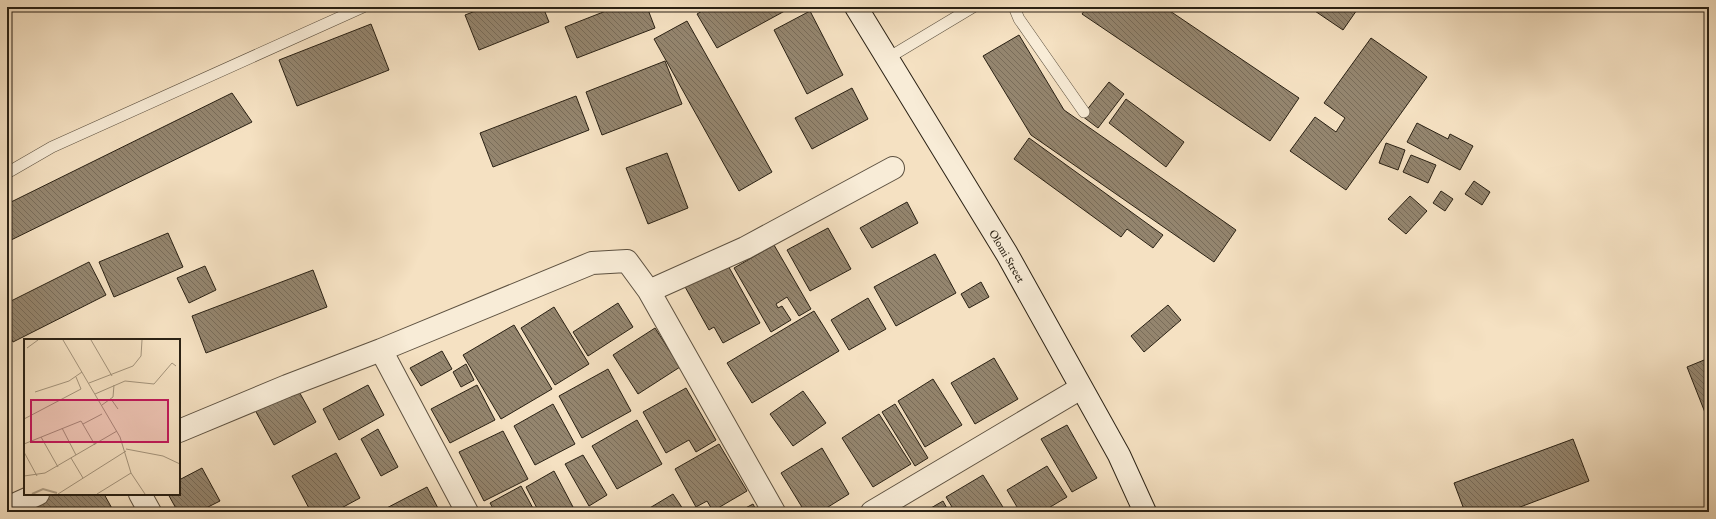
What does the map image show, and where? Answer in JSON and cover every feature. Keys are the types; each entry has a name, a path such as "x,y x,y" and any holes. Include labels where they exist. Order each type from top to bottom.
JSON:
{"street":[{"name":"Olomi Street","path":"856,7 1007,254 1118,455 1145,512"},
{"path":"649,291 745,248 893,168"},
{"path":"180,431 592,263 627,260 649,291 774,512"},
{"path":"381,350 467,512"},
{"path":"872,512 1081,388"},
{"path":"7,508 36,495"},
{"path":"141,495 150,512"}],"lane":[{"path":"7,173 52,147 363,7"},
{"path":"888,58 973,7"},
{"path":"1014,7 1019,19 1084,112"}],"building":[{"path":"486,7 543,7 549,22 479,50 465,15"},
{"path":"616,7 647,7 655,28 577,58 565,27"},
{"path":"709,7 792,7 717,48 697,14"},
{"path":"1087,7 1164,7 1299,98 1270,141 1082,14"},
{"path":"1309,7 1359,7 1343,30"},
{"path":"810,11 843,75 807,94 774,30"},
{"path":"687,21 772,172 739,191 654,39"},
{"path":"371,24 389,70 297,106 279,60"},
{"path":"1019,35 1064,110 1236,230 1214,262 1031,135 983,56"},
{"path":"1371,38 1427,77 1346,190 1290,151 1315,117 1336,132 1345,118 1324,103"},
{"path":"665,61 682,104 602,135 586,92"},
{"path":"1109,82 1124,94 1098,128 1082,116"},
{"path":"852,88 868,119 812,149 795,118"},
{"path":"232,93 252,122 7,242 7,204"},
{"path":"576,96 589,130 493,167 480,133"},
{"path":"1126,99 1184,142 1166,167 1109,123"},
{"path":"1417,123 1448,139 1450,134 1473,146 1460,170 1407,142"},
{"path":"1029,138 1163,235 1153,248 1127,229 1121,237 1014,159"},
{"path":"1386,143 1405,150 1398,170 1379,163"},
{"path":"667,153 688,208 648,224 626,168"},
{"path":"1411,155 1436,165 1428,183 1403,172"},
{"path":"1474,181 1490,192 1482,205 1465,194"},
{"path":"1441,191 1453,199 1445,211 1433,203"},
{"path":"1410,196 1427,211 1406,234 1388,219"},
{"path":"907,202 918,223 872,248 860,228"},
{"path":"828,228 851,269 810,291 787,250"},
{"path":"168,233 183,267 114,297 99,262"},
{"path":"774,245 811,309 799,316 787,297 776,304 778,308 782,306 791,320 771,332 734,268"},
{"path":"935,254 956,293 896,326 874,287"},
{"path":"89,262 106,295 13,342 7,330 7,303"},
{"path":"726,262 760,323 723,343 714,327 709,330 684,285"},
{"path":"205,266 216,290 189,303 177,278"},
{"path":"313,270 327,307 206,353 192,316"},
{"path":"981,282 989,297 969,308 961,294"},
{"path":"868,298 886,329 849,350 831,320"},
{"path":"618,303 633,327 588,356 573,332"},
{"path":"1168,305 1181,320 1144,352 1131,336"},
{"path":"554,307 589,364 555,385 521,328"},
{"path":"814,311 839,351 752,403 727,363"},
{"path":"514,325 552,389 501,419 463,355"},
{"path":"655,328 680,367 638,394 613,355"},
{"path":"442,351 452,369 421,386 410,368"},
{"path":"994,358 1018,399 975,424 951,383"},
{"path":"1709,358 1709,414 1706,415 1687,367"},
{"path":"466,364 474,380 461,387 453,372"},
{"path":"608,369 631,411 582,438 559,396"},
{"path":"933,379 962,425 925,447 898,401"},
{"path":"368,385 384,415 339,440 323,409"},
{"path":"477,385 495,420 450,443 431,409"},
{"path":"297,388 316,422 274,445 255,410"},
{"path":"686,388 716,440 696,452 689,440 666,453 643,412"},
{"path":"803,391 826,423 793,446 770,414"},
{"path":"553,404 575,444 535,465 514,426"},
{"path":"895,404 928,458 915,466 882,412"},
{"path":"879,414 911,464 873,487 842,438"},
{"path":"637,420 662,464 617,489 592,446"},
{"path":"1067,425 1097,478 1072,492 1041,439"},
{"path":"378,429 398,467 381,476 361,439"},
{"path":"503,431 528,479 484,501 459,452"},
{"path":"1573,439 1589,481 1507,512 1465,512 1454,483"},
{"path":"719,444 747,491 713,511 707,501 696,507 675,469"},
{"path":"822,448 849,494 820,512 805,512 781,473"},
{"path":"336,453 360,498 334,512 311,512 292,476"},
{"path":"583,455 607,495 589,506 565,464"},
{"path":"1047,466 1067,497 1042,512 1020,512 1007,490"},
{"path":"202,468 220,501 198,512 178,512 169,495 180,495 180,479"},
{"path":"554,471 573,507 563,512 539,512 526,487"},
{"path":"983,475 1006,512 955,512 946,497"},
{"path":"521,486 535,512 495,512 490,503"},
{"path":"427,487 440,512 379,512"},
{"path":"673,494 685,512 643,512"},
{"path":"49,495 105,495 114,512 24,512 22,510"},
{"path":"943,501 949,512 924,512"},
{"path":"753,504 757,512 738,512"}]}
